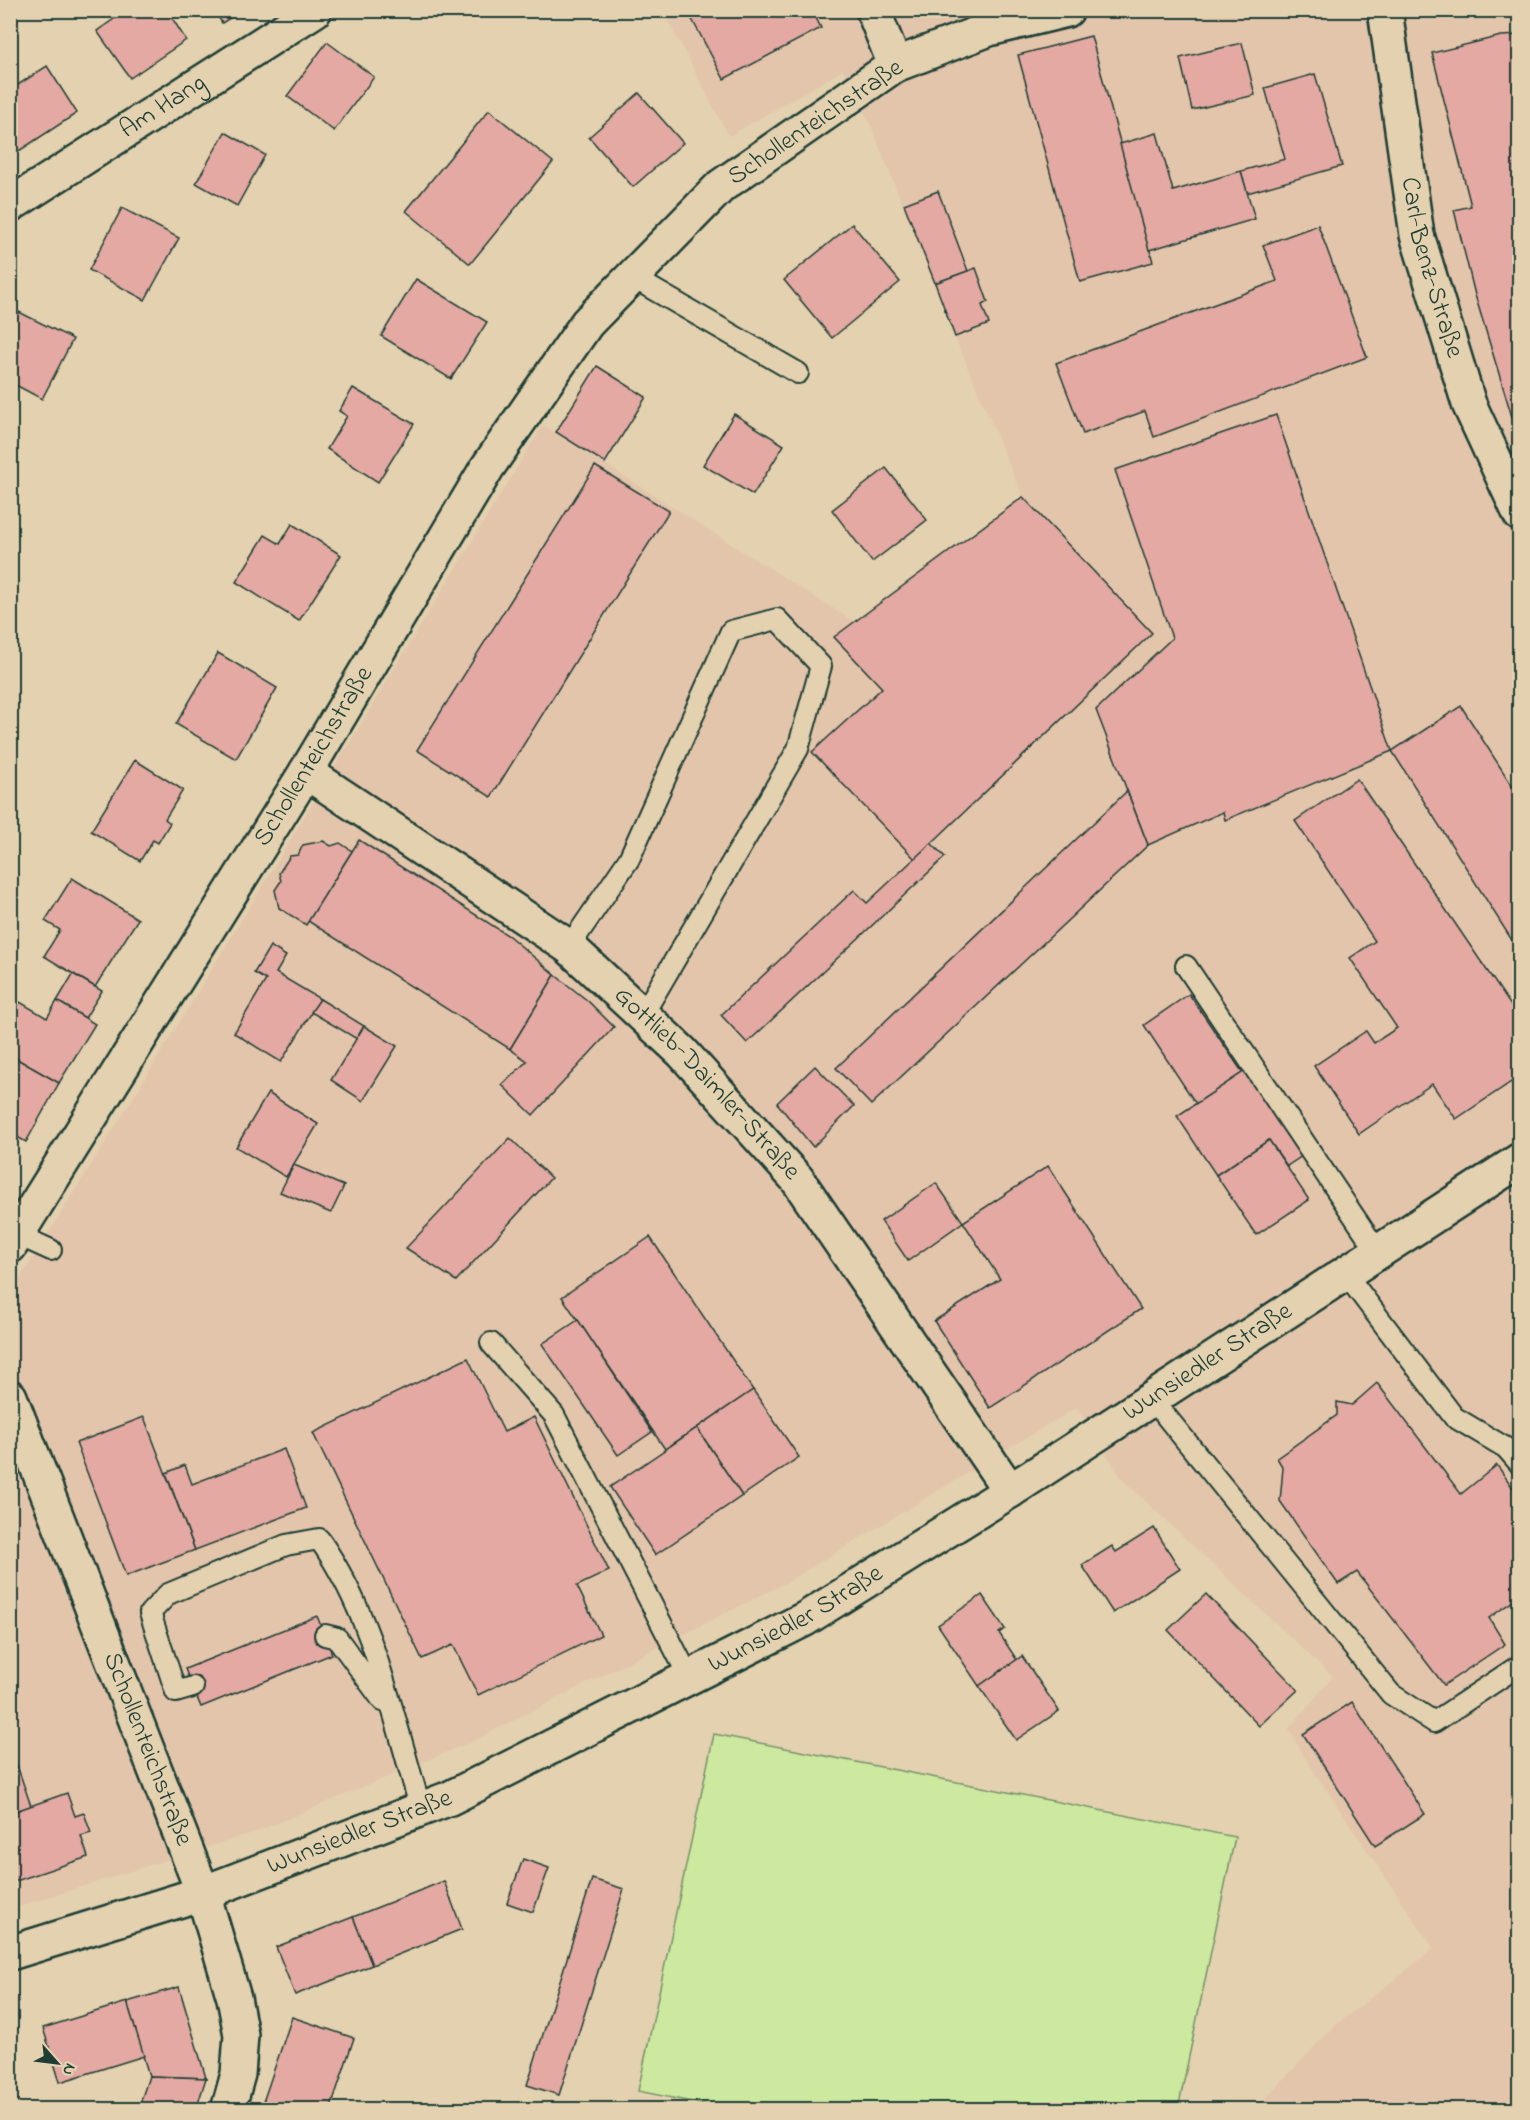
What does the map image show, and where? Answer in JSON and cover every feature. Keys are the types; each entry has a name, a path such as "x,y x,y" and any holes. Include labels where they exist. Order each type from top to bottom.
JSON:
{"street":[{"name":"Am Hang","path":"10,205 315,10"},
{"path":"873,10 895,65"},
{"name":"Schollenteichstraße","path":"14,1240 306,772 487,468 587,324 721,186 895,65 986,20 1067,10"},
{"name":"Carl-Benz-Straße","path":"1385,10 1416,235 1469,404 1520,514"},
{"name":"Gottlieb-Daimler-Straße","path":"306,772 569,947 682,1052 797,1179 1010,1491"},
{"name":"Wunsiedler Straße","path":"10,1953 203,1893 421,1809 613,1718 805,1619 1010,1491 1520,1160"},
{"name":"Schollenteichstraße","path":"10,1397 203,1893 234,1998 241,2035 238,2074 228,2109"}],"lane":[{"path":"632,277 798,373"},
{"path":"569,947 629,859 732,631 777,619 821,666 798,749 642,1016"},
{"path":"1186,966 1378,1252"},
{"path":"14,1240 51,1250"},
{"path":"1345,1274 1454,1417 1506,1448 1520,1464"},
{"path":"491,1343 554,1415 689,1677"},
{"path":"1152,1399 1391,1694 1434,1722 1520,1665"},
{"path":"193,1687 176,1692 150,1613 168,1594 286,1545 319,1539 337,1565 366,1625 421,1809"},
{"path":"325,1635 337,1638 392,1713"}],"shaded area":[{"path":"663,11 1519,11 1519,2109 1256,2109 1333,2027 1434,1949 1307,1761 1289,1729 1333,1677 1123,1480 1077,1407 785,1583 473,1741 258,1831 11,1909 11,1293 129,1105 543,425 854,622 1023,497 955,337 871,125 843,70 729,136"}],"green space":[{"path":"714,1734 1235,1837 1178,2109 731,2110 638,2091"}],"building":[{"path":"127,10 167,10 186,40 130,78 97,31"},
{"path":"214,10 243,10 222,23"},
{"path":"687,10 812,10 821,28 724,79"},
{"path":"1520,35 1520,443 1475,295 1454,210 1471,206 1432,53 1501,36"},
{"path":"1091,36 1153,262 1080,282 1018,55"},
{"path":"327,42 374,77 334,131 287,96"},
{"path":"1242,43 1255,95 1192,110 1180,58"},
{"path":"47,66 77,113 19,151 10,139 10,90"},
{"path":"1315,74 1342,166 1247,193 1241,171 1285,159 1265,88"},
{"path":"639,93 683,143 633,187 589,137"},
{"path":"489,110 553,162 470,264 406,211"},
{"path":"225,132 265,155 237,206 196,183"},
{"path":"1157,133 1173,191 1241,171 1255,219 1149,250 1120,144"},
{"path":"938,191 968,271 935,283 904,204"},
{"path":"122,208 179,238 145,300 89,270"},
{"path":"852,224 900,282 832,338 784,280"},
{"path":"1318,225 1367,357 1154,437 1145,411 1083,434 1056,363 1277,281 1263,245"},
{"path":"976,268 988,302 982,305 989,324 955,337 935,283"},
{"path":"416,279 487,322 451,379 381,336"},
{"path":"19,312 73,339 42,399 10,382 10,329"},
{"path":"597,366 646,397 605,463 556,432"},
{"path":"353,388 414,424 378,482 327,449 347,416 339,411"},
{"path":"734,414 784,445 753,495 703,465"},
{"path":"1276,415 1392,751 1225,820 1223,812 1148,845 1096,710 1172,638 1115,470"},
{"path":"595,466 669,511 491,797 417,750"},
{"path":"886,468 927,520 872,562 832,510"},
{"path":"1023,497 1152,633 915,859 812,752 882,688 834,637"},
{"path":"292,524 341,555 299,621 236,582 265,535 280,544"},
{"path":"218,653 277,688 236,759 176,724"},
{"path":"1461,706 1520,798 1520,953 1392,751"},
{"path":"135,760 183,790 165,819 170,823 158,843 153,840 140,861 91,831"},
{"path":"1357,779 1520,1019 1520,1076 1456,1119 1432,1084 1359,1134 1314,1066 1366,1031 1374,1043 1397,1028 1350,958 1375,941 1295,821"},
{"path":"1127,791 1148,845 871,1105 836,1068"},
{"path":"359,840 509,936 555,975 510,1049 308,921"},
{"path":"323,841 331,846 340,843 352,851 306,925 279,908 275,890 281,881 279,873 290,856 298,855 303,845"},
{"path":"931,843 945,857 747,1043 721,1015 854,890 867,903"},
{"path":"72,878 138,919 95,987 44,956 60,930 45,921"},
{"path":"270,946 286,956 276,973 320,999 281,1062 234,1033 266,980 254,973"},
{"path":"73,974 102,991 85,1018 57,1001"},
{"path":"555,975 588,1001 614,1027 533,1115 502,1085 527,1061 510,1049"},
{"path":"1189,994 1243,1073 1196,1104 1144,1025"},
{"path":"320,999 364,1026 357,1039 311,1012"},
{"path":"57,1001 95,1024 59,1083 10,1055 10,1019 20,1002 47,1018"},
{"path":"364,1026 397,1046 363,1101 331,1080"},
{"path":"10,1055 59,1083 26,1142 10,1133"},
{"path":"815,1066 854,1106 813,1147 777,1103"},
{"path":"1248,1069 1305,1154 1287,1166 1269,1140 1216,1175 1177,1116"},
{"path":"268,1093 318,1124 286,1177 236,1147"},
{"path":"510,1138 551,1178 456,1281 406,1248"},
{"path":"1269,1140 1309,1200 1256,1235 1216,1175"},
{"path":"294,1165 344,1186 331,1213 280,1192"},
{"path":"1048,1166 1141,1309 990,1408 934,1321 1000,1279 963,1222"},
{"path":"936,1183 963,1222 908,1261 881,1221"},
{"path":"650,1237 753,1390 665,1449 562,1297"},
{"path":"578,1320 652,1432 618,1455 542,1344"},
{"path":"468,1358 504,1432 534,1417 609,1571 577,1586 601,1635 478,1695 453,1645 422,1659 313,1433"},
{"path":"1377,1383 1461,1494 1497,1465 1520,1498 1520,1596 1489,1618 1505,1644 1444,1685 1357,1572 1338,1584 1280,1501 1283,1468 1277,1458 1337,1415 1337,1402 1352,1405"},
{"path":"753,1390 799,1457 742,1496 697,1428"},
{"path":"144,1417 195,1550 126,1576 76,1443"},
{"path":"697,1428 742,1496 655,1555 610,1487"},
{"path":"284,1449 306,1508 195,1550 166,1473 185,1465 192,1484"},
{"path":"1154,1528 1180,1569 1113,1613 1082,1565 1112,1546 1116,1552"},
{"path":"1206,1594 1298,1690 1259,1726 1168,1630"},
{"path":"982,1595 1005,1629 999,1633 1017,1660 979,1686 938,1625"},
{"path":"317,1616 332,1654 201,1707 185,1669"},
{"path":"1022,1656 1059,1711 1016,1740 979,1686"},
{"path":"1352,1702 1425,1814 1375,1846 1303,1734"},
{"path":"10,1745 31,1806 10,1813"},
{"path":"67,1793 75,1816 84,1813 91,1833 81,1836 88,1857 10,1883 10,1813"},
{"path":"523,1859 549,1868 533,1912 507,1903"},
{"path":"592,1879 624,1889 559,2095 527,2085"},
{"path":"444,1881 462,1929 372,1965 353,1917"},
{"path":"353,1917 372,1965 295,1995 276,1947"},
{"path":"179,1987 206,2078 149,2076 127,2002"},
{"path":"127,2002 144,2056 60,2082 43,2028"},
{"path":"292,2017 354,2038 330,2110 275,2110 262,2105"},
{"path":"149,2076 206,2078 196,2110 138,2110"}]}
